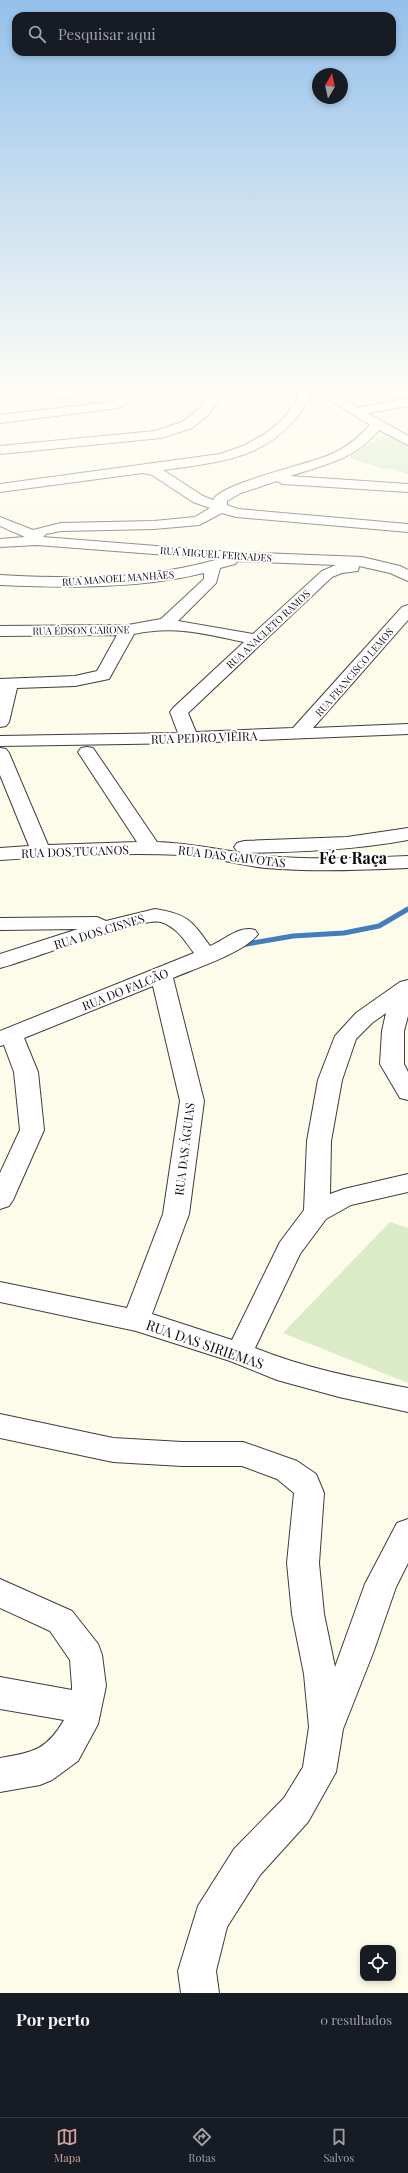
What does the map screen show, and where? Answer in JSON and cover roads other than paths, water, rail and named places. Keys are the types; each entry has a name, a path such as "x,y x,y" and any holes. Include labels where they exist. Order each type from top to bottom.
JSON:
{"street":[{"path":"0,488 28,484"},
{"path":"175,484 198,499 236,513 408,528"},
{"path":"220,508 220,499 236,490 257,484"},
{"path":"340,484 408,488"},
{"path":"0,543 36,538 41,531 61,527 154,525 199,521 220,508"},
{"path":"0,521 36,538"},
{"name":"RUA MIGUEL FERNADES","path":"36,538 232,556 362,562 404,571"},
{"name":"RUA MANOEL MANHÃES","path":"0,580 66,583 185,574 230,561 232,556"},
{"path":"165,624 211,580 213,566"},
{"name":"RUA ANACLETO RAMOS","path":"189,738 179,712 327,574 339,569 347,568 404,571"},
{"name":"RUA FRANCISCO LEMOS","path":"299,734 408,610"},
{"name":"RUA ÉDSON CARONE","path":"0,631 128,630 156,624 165,624 189,626 256,640"},
{"path":"0,722 5,684 75,681 103,675 119,650 128,630"},
{"name":"RUA PEDRO VIÊIRA","path":"0,741 189,738 408,729"},
{"path":"87,752 151,848"},
{"path":"0,753 41,852"},
{"path":"184,849 312,846 379,840 408,834"},
{"name":"RUA DAS GAIVOTAS","path":"151,848 184,849 247,860 286,863 347,865 408,862"},
{"name":"RUA DOS TUCANOS","path":"0,854 151,848"},
{"name":"RUA DOS CISNES","path":"0,961 126,920 155,915 167,917 186,927 206,956"},
{"path":"0,924 80,924 126,920"},
{"name":"RUA DO FALCÃO","path":"6,1037 228,947 248,934"},
{"name":"RUA DAS ÁGUIAS","path":"136,1320 176,1214 192,1101 161,975"},
{"path":"406,989 393,1031 392,1064 408,1092"},
{"path":"317,1212 320,1141 330,1080 346,1036 364,1018 406,989"},
{"path":"0,1200 32,1130 26,1072 6,1037"},
{"path":"239,1353 289,1249 317,1212 344,1198 408,1183"},
{"name":"RUA DAS SIRIEMAS","path":"0,1292 136,1320 239,1353 277,1369 339,1386 408,1400"},
{"path":"0,1426 113,1450 182,1454 243,1454 287,1470 305,1483 309,1492 303,1563 308,1614 320,1674 326,1727"},
{"path":"200,1993 198,1971 211,1919 247,1862 296,1810 319,1772 326,1727 358,1653 381,1584 408,1532"},
{"path":"0,1593 61,1621 86,1654 89,1686 81,1724 66,1749 40,1768 0,1775"},
{"path":"0,1693 84,1708"}],"waterway":[{"path":"241,945 293,936 344,933 379,926 408,909"}],"district":[{"name":"Fé e Raça","path":"353,857"}]}
